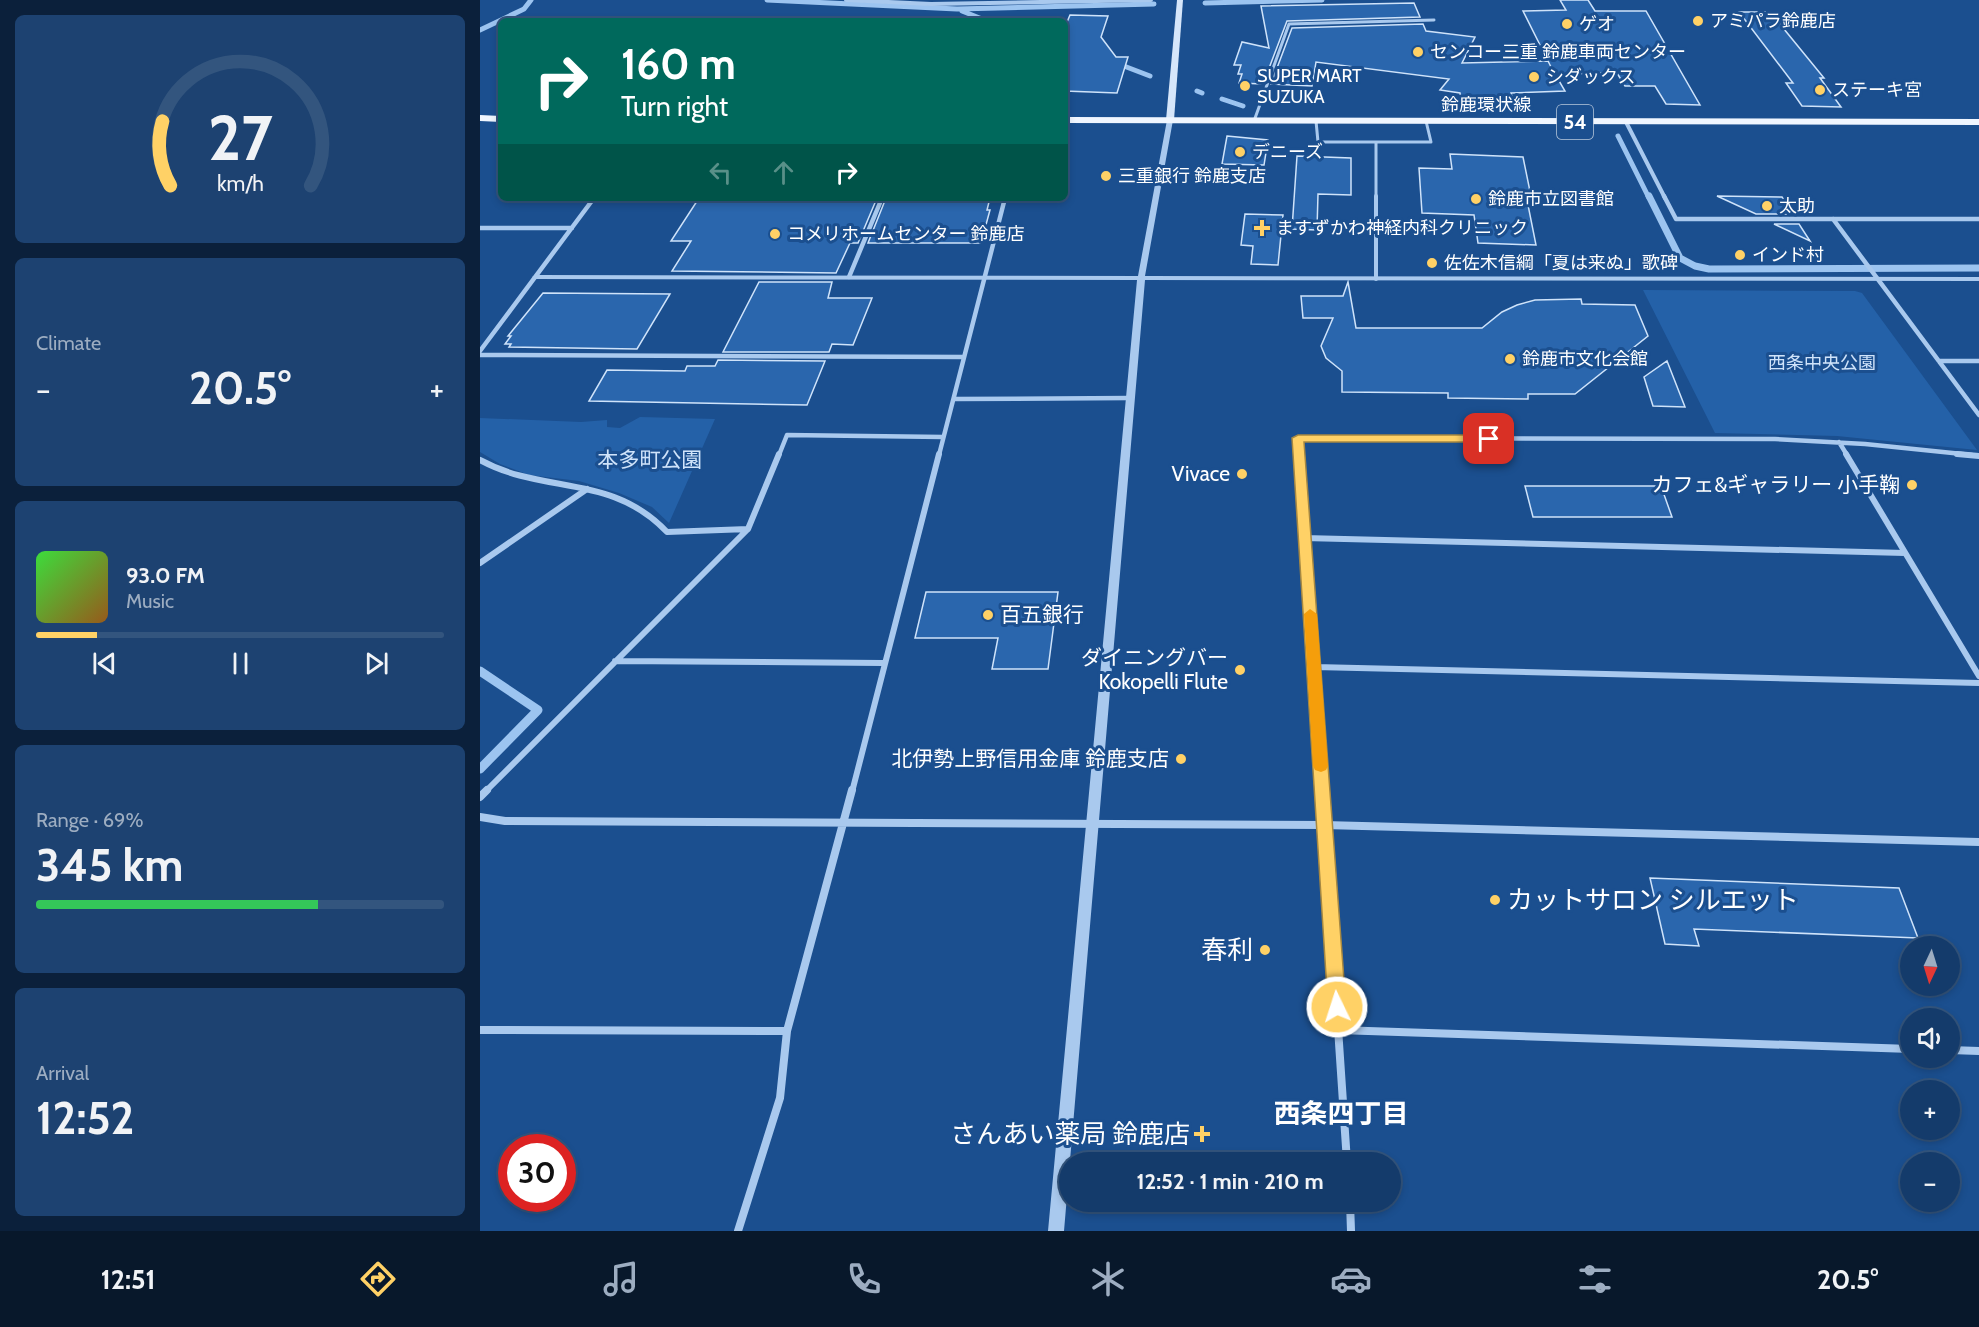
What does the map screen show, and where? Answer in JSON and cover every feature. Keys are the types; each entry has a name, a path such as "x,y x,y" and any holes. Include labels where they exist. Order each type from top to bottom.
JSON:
{"main road":[{"path":"1170,120 1180,0"},
{"path":"480,118 498,118"},
{"name":"鈴鹿環状線","path":"1068,120 1979,122"}],"street":[{"path":"846,0 951,4 1151,0"},
{"path":"1056,1231 1141,278 1170,120"},
{"path":"1626,122 1676,219 1979,219"},
{"path":"480,353 592,201"},
{"path":"849,278 881,201"},
{"path":"738,1231 780,1098 787,1031 844,822 883,663 1004,201"},
{"path":"1833,219 1979,415"},
{"path":"480,228 572,228"},
{"path":"536,277 1979,279"},
{"path":"480,353 964,357"},
{"path":"1939,361 1979,361"},
{"path":"954,399 1130,398"},
{"path":"480,797 748,529 787,435 943,437"},
{"path":"1346,1152 1298,438 1775,440 1839,442 1979,456"},
{"path":"1839,442 1979,676"},
{"path":"480,459 493,468 520,478 571,484 615,497 647,512 667,532 748,529"},
{"path":"480,563 587,489"},
{"path":"1304,538 1905,553"},
{"path":"615,661 883,663"},
{"path":"1315,667 1979,683"},
{"path":"480,817 505,821 1324,825 1979,842"},
{"path":"480,1030 787,1031"},
{"path":"1338,1030 1900,1049"},
{"path":"1960,1050 1979,1051"},
{"path":"1351,1212 1352,1231"}],"lane":[{"path":"1254,121 1289,24 1434,20"},
{"path":"1316,121 1318,142 1431,142 1426,121"},
{"path":"1376,142 1376,279"}],"green space":[{"name":"西条中央公園","path":"1643,290 1855,291 1862,293 1977,450 1837,436 1715,433"},
{"name":"本多町公園","path":"640,417 715,419 669,523 652,507 619,493 579,481 529,475 500,464 480,452 480,418 581,422 607,420 607,427 620,428"}],"building":[{"path":"1560,0 1588,0 1595,11 1646,11 1700,105 1666,104 1655,86 1625,86 1617,73 1555,74 1565,91 1511,93 1515,107 1462,104 1460,93 1440,90 1449,79 1316,62 1312,86 1271,84 1292,28 1423,24 1426,31 1475,37 1462,63 1548,61 1523,11 1566,10"},
{"path":"1414,3 1420,17 1287,21 1263,84 1239,83 1242,74 1238,74 1241,65 1234,65 1242,42 1269,48 1261,6"},
{"path":"1739,12 1770,12 1824,78 1820,78 1841,107 1802,106 1786,83 1793,83"},
{"path":"1070,15 1108,16 1101,37 1116,57 1128,57 1117,93 1068,91 1068,20"},
{"path":"1227,136 1268,140 1264,165 1222,164"},
{"name":"鈴鹿市立図書館","path":"1450,154 1523,157 1532,201 1527,200 1536,245 1478,243 1474,215 1422,213 1419,168 1452,169"},
{"path":"1297,156 1351,158 1351,195 1318,194 1317,230 1292,229"},
{"path":"1717,196 1782,197 1793,214 1756,214"},
{"name":"コメリホームセンター 鈴鹿店","path":"697,201 876,201 858,243 850,243 836,273 672,271 691,241 671,241"},
{"path":"885,201 989,201 987,210 990,210 981,243 868,243"},
{"path":"1245,214 1283,215 1278,265 1251,264 1253,246 1241,245"},
{"path":"1774,224 1799,224 1810,241"},
{"path":"759,282 832,282 828,298 872,298 853,345 832,344 829,352 723,352"},
{"path":"1348,282 1356,328 1482,328 1502,312 1517,305 1535,300 1581,299 1582,304 1635,305 1648,336 1575,394 1528,394 1528,399 1448,398 1448,393 1342,392 1342,371 1326,358 1321,346 1333,318 1303,318 1301,296 1343,296"},
{"path":"543,293 670,294 637,349 509,347 511,344 505,344 511,336 508,336"},
{"path":"718,360 825,361 807,405 589,401 607,370 685,371 687,366 715,366"},
{"path":"1667,361 1685,407 1653,406 1644,377"},
{"path":"1525,486 1661,486 1672,517 1533,517"},
{"name":"百五銀行","path":"926,592 1058,592 1048,669 992,669 998,638 915,638"},
{"path":"1650,878 1899,888 1917,936 1900,937 1694,929 1699,946 1665,944"}],"waterway":[{"path":"505,18 524,9 531,0"},
{"path":"767,0 957,9 1154,4"},
{"path":"1205,3 1322,0"},
{"path":"962,11 980,18"},
{"path":"480,30 498,21"},
{"path":"1116,63 1150,76"},
{"path":"1197,91 1202,93"},
{"path":"1222,99 1243,106"},
{"path":"1618,136 1649,198"},
{"path":"1649,196 1680,258 1695,266 1709,269 1979,268"},
{"path":"480,671 538,710 480,769"}],"slow traffic":[{"path":"1310,614 1321,766"}],"place":[{"name":"アミパラ鈴鹿店","path":"1698,21"},
{"name":"ゲオ","path":"1567,24"},
{"name":"センコー三重 鈴鹿車両センター","path":"1418,52"},
{"name":"シダックス","path":"1534,77"},
{"name":"SUPER MART SUZUKA","path":"1245,86"},
{"name":"ステーキ宮","path":"1820,90"},
{"name":"デニーズ","path":"1240,152"},
{"name":"三重銀行 鈴鹿支店","path":"1106,176"},
{"name":"鈴鹿市立図書館","path":"1476,199"},
{"name":"太助","path":"1767,206"},
{"name":"ますずかわ神経内科クリニック","path":"1262,228"},
{"name":"コメリホームセンター 鈴鹿店","path":"775,234"},
{"name":"インド村","path":"1740,255"},
{"name":"佐佐木信綱「夏は来ぬ」歌碑","path":"1432,263"},
{"name":"鈴鹿市文化会館","path":"1510,359"},
{"name":"Vivace","path":"1242,474"},
{"name":"カフェ&ギャラリー 小手鞠","path":"1912,485"},
{"name":"百五銀行","path":"988,615"},
{"name":"ダイニングバー Kokopelli Flute","path":"1240,670"},
{"name":"北伊勢上野信用金庫 鈴鹿支店","path":"1181,759"},
{"name":"カットサロン シルエット","path":"1495,900"},
{"name":"春利","path":"1265,950"},
{"name":"さんあい薬局 鈴鹿店","path":"1202,1134"}],"district":[{"name":"西条四丁目","path":"1341,1114"}],"route":[{"path":"1337,1007 1298,438 1489,439"}]}
